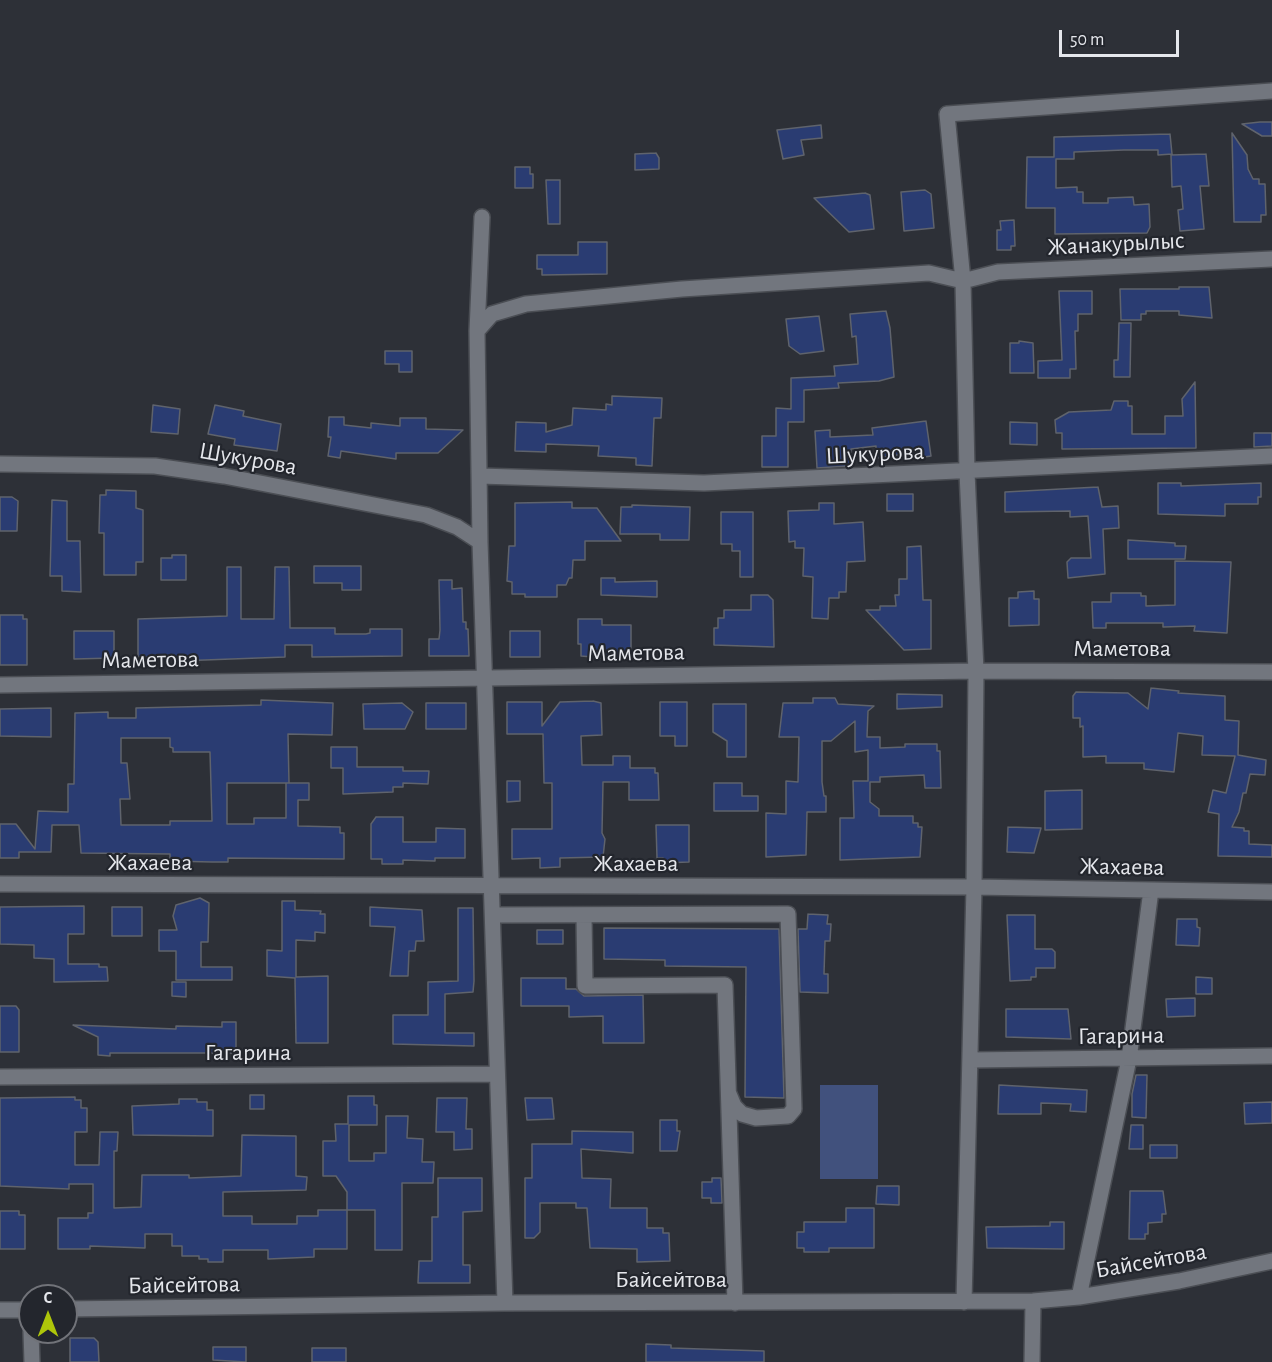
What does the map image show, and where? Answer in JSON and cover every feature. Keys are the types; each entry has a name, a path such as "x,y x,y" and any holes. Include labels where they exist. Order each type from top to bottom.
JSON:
{"street":[{"path":"964,1302 971,1060 976,671 967,472 963,281 947,114 1272,91"},
{"path":"482,217 477,331 480,542 504,1302"},
{"name":"Жанакурылыс","path":"963,281 998,272 1272,259"},
{"path":"477,331 492,314 526,304 682,289 929,273 963,281"},
{"name":"Шукурова","path":"480,476 704,483 1272,456"},
{"name":"Шукурова","path":"0,464 155,466 225,476 426,515 457,527 480,542"},
{"name":"Маметова","path":"0,685 976,671 1272,672"},
{"name":"Жахаева","path":"0,884 974,887 1272,892"},
{"path":"1079,1297 1129,1059 1151,890"},
{"path":"493,915 788,914 794,1109 788,1116 749,1116 742,1114 734,1106 729,1094"},
{"path":"584,915 585,986 725,985 735,1303"},
{"name":"Гагарина","path":"971,1060 1272,1056"},
{"name":"Гагарина","path":"0,1077 496,1074"},
{"name":"Байсейтова","path":"78,1309 504,1302 1034,1301 1079,1297 1179,1281 1272,1262"},
{"path":"1032,1362 1034,1301"},
{"path":"0,1310 18,1310"},
{"path":"31,1344 32,1362"}],"shaded area":[{"path":"820,1085 878,1085 878,1179 820,1179"}],"building":[{"path":"1272,122 1272,136 1262,136 1242,124"},
{"path":"821,125 822,138 801,140 804,155 783,159 777,130"},
{"path":"1232,133 1247,155 1248,169 1253,179 1259,179 1259,184 1265,184 1266,215 1261,215 1261,222 1234,222"},
{"path":"1170,134 1172,154 1158,155 1158,150 1074,152 1074,159 1056,159 1056,188 1077,187 1077,192 1083,192 1083,203 1108,203 1108,198 1133,197 1134,205 1149,204 1150,227 1147,233 1055,234 1055,208 1026,208 1027,157 1054,157 1054,137"},
{"path":"656,153 659,158 659,169 635,170 635,154"},
{"path":"1206,154 1209,186 1200,186 1204,229 1180,231 1178,210 1183,209 1181,186 1172,187 1171,155"},
{"path":"515,167 530,167 530,174 533,174 533,188 515,188"},
{"path":"546,180 560,180 560,224 548,224"},
{"path":"925,190 931,194 934,228 904,231 901,192"},
{"path":"865,193 870,195 874,229 849,232 814,198"},
{"path":"1014,220 1015,246 1011,246 1011,250 997,250 997,230 1001,230 1000,221"},
{"path":"578,242 607,242 607,274 542,275 542,269 537,269 537,255 578,255"},
{"path":"1179,287 1209,287 1212,318 1179,315 1179,311 1146,311 1146,314 1141,314 1141,320 1121,320 1120,289 1179,289"},
{"path":"1059,291 1092,291 1092,314 1078,314 1078,331 1075,331 1076,369 1070,369 1070,378 1038,378 1038,361 1062,360"},
{"path":"886,311 890,328 894,377 879,381 838,383 839,388 804,390 804,422 788,422 788,467 762,467 762,436 776,436 776,408 791,409 791,378 835,376 834,366 858,364 856,336 852,337 850,314"},
{"path":"819,316 824,351 800,354 789,346 786,319"},
{"path":"1119,323 1131,323 1130,377 1114,377 1114,360 1118,360"},
{"path":"1019,341 1033,343 1034,373 1010,373 1010,343 1019,343"},
{"path":"385,351 412,351 412,372 399,372 399,364 385,364"},
{"path":"1195,382 1196,448 1062,449 1062,433 1056,433 1055,420 1069,412 1111,410 1114,401 1128,401 1128,406 1132,406 1132,434 1165,434 1165,416 1183,416 1182,399"},
{"path":"612,396 662,398 661,418 654,418 652,466 636,465 636,458 598,456 599,446 546,444 546,452 515,451 516,422 546,423 546,432 572,425 573,408 606,410 606,404 612,405"},
{"path":"153,405 180,409 178,434 151,432"},
{"path":"215,405 244,411 243,416 281,424 277,451 234,445 235,439 208,434"},
{"path":"329,417 344,417 344,425 371,428 371,423 400,426 400,418 426,418 426,429 463,430 438,453 396,453 396,459 341,451 340,458 328,456 331,437 328,437"},
{"path":"926,421 931,456 905,460 904,454 877,458 876,446 851,449 851,464 848,466 817,468 815,431 830,430 830,437 873,435 872,428"},
{"path":"1010,422 1037,423 1037,445 1010,444"},
{"path":"1254,433 1272,433 1272,446 1254,447"},
{"path":"1158,483 1181,483 1181,486 1261,483 1261,497 1258,497 1258,504 1225,504 1225,516 1158,514"},
{"path":"1098,487 1102,507 1118,506 1119,528 1103,529 1105,574 1068,578 1067,562 1071,558 1091,558 1088,516 1070,517 1070,511 1005,512 1005,492"},
{"path":"106,490 136,491 136,508 143,510 143,562 136,562 136,575 104,575 104,533 99,533 100,495 106,495"},
{"path":"887,494 913,494 913,511 887,511"},
{"path":"0,497 12,497 18,501 17,531 0,531"},
{"path":"52,500 67,501 67,541 80,541 81,592 62,591 62,576 50,576"},
{"path":"572,502 572,508 597,508 621,541 585,541 585,560 573,560 572,578 569,578 566,585 557,585 557,597 525,597 525,594 512,594 512,582 507,581 509,546 515,546 515,503"},
{"path":"819,503 834,503 834,524 863,522 865,561 847,562 846,592 839,592 839,598 829,598 828,619 812,618 813,577 803,576 804,548 795,548 795,541 789,542 788,511 819,510"},
{"path":"632,505 690,507 689,540 660,540 660,534 620,534 621,507 632,507"},
{"path":"721,512 753,512 753,577 740,577 740,551 732,551 732,544 721,544"},
{"path":"1128,540 1175,543 1175,546 1186,546 1185,559 1128,559"},
{"path":"921,546 923,600 931,600 931,649 904,650 866,610 880,610 880,606 896,606 895,595 899,595 899,579 907,579 907,547"},
{"path":"172,555 186,555 186,580 161,580 161,558 172,558"},
{"path":"1175,561 1231,562 1227,633 1194,631 1195,626 1163,627 1163,623 1106,623 1106,628 1093,628 1092,602 1111,602 1111,593 1141,593 1141,596 1146,596 1146,606 1175,605"},
{"path":"314,566 361,566 361,590 342,590 342,583 314,583"},
{"path":"227,567 241,567 241,619 274,619 275,567 289,567 290,628 335,628 335,634 366,634 370,633 370,629 402,629 402,656 312,657 312,645 285,645 285,657 178,661 178,657 138,657 138,619 227,616"},
{"path":"601,578 615,578 615,582 657,581 657,597 601,595"},
{"path":"439,580 452,580 452,589 462,588 463,622 466,622 466,629 468,629 469,656 429,656 429,639 439,639"},
{"path":"1034,591 1034,599 1039,599 1039,625 1009,626 1009,598 1018,598 1018,592"},
{"path":"751,595 768,595 773,600 774,647 714,645 714,628 718,628 718,618 724,618 724,610 751,610"},
{"path":"0,615 23,615 23,619 27,619 27,665 0,665"},
{"path":"578,619 602,619 602,625 631,625 631,657 616,659 581,656 581,644 578,644"},
{"path":"74,631 114,631 114,658 74,659"},
{"path":"510,631 540,631 540,657 510,657"},
{"path":"1151,688 1179,691 1178,693 1225,696 1225,720 1239,721 1238,755 1266,760 1265,775 1250,774 1246,793 1243,793 1239,812 1232,827 1249,831 1249,844 1272,845 1272,857 1218,856 1219,814 1208,812 1213,790 1226,793 1235,756 1202,755 1203,736 1178,733 1174,772 1144,769 1144,763 1106,763 1106,756 1083,757 1083,726 1080,727 1080,718 1073,718 1073,696 1076,692 1128,693 1148,709"},
{"path":"897,694 942,695 942,707 897,709"},
{"path":"813,698 835,698 838,704 874,706 868,711 867,737 880,737 880,748 905,747 905,744 937,744 937,751 940,751 941,788 925,788 924,775 880,777 880,782 870,782 870,802 879,809 879,816 913,816 913,823 918,823 918,827 922,827 920,857 840,860 840,818 854,818 853,781 868,781 868,750 855,752 855,721 831,741 822,741 822,782 824,796 826,796 826,812 807,812 806,855 766,857 766,813 786,814 786,781 798,782 799,737 779,737 783,703 813,703"},
{"path":"261,700 333,703 332,735 288,734 289,783 309,783 309,800 298,800 298,826 340,827 340,833 344,833 344,859 228,858 228,862 212,862 170,861 170,854 81,853 79,825 52,825 51,852 19,852 19,858 0,858 0,824 16,824 35,849 38,811 68,812 68,784 74,784 75,713 108,712 108,718 136,718 136,708 261,705","holes":["121,738 170,738 170,747 173,748 173,752 210,752 212,821 170,821 170,825 121,825 120,799 130,799 127,763 121,763","227,783 286,783 286,818 254,818 254,824 227,824"]},
{"path":"593,701 601,703 602,735 581,736 582,765 613,765 613,756 630,756 630,768 655,768 655,773 658,773 659,800 629,800 629,782 603,782 602,833 605,839 603,857 560,858 560,867 540,868 540,858 512,859 512,829 552,829 552,783 544,783 543,734 507,734 507,702 542,702 542,726 560,702"},
{"path":"660,702 687,702 687,746 675,746 675,736 660,736"},
{"path":"402,703 413,712 405,729 364,729 363,704"},
{"path":"426,703 466,703 466,729 426,729"},
{"path":"713,704 746,704 746,757 727,757 727,741 713,732"},
{"path":"51,708 51,737 0,736 0,709"},
{"path":"331,747 357,747 357,767 403,767 403,771 429,771 428,784 403,783 403,787 393,787 393,792 343,794 343,768 331,768"},
{"path":"507,781 520,781 520,801 507,802"},
{"path":"714,783 742,783 742,796 758,796 758,811 714,811"},
{"path":"1082,790 1082,829 1045,830 1045,791"},
{"path":"376,817 403,817 403,842 436,842 436,828 465,829 465,858 435,858 435,861 403,860 403,864 382,864 382,859 371,859 371,824"},
{"path":"656,825 689,825 689,862 663,863 663,858 657,858"},
{"path":"1008,827 1041,828 1034,853 1007,852"},
{"path":"200,898 209,903 208,942 201,942 201,967 232,967 232,980 176,980 176,951 159,951 159,930 177,930 173,916 176,905"},
{"path":"282,901 295,901 295,910 321,911 320,914 325,914 325,933 315,932 315,941 296,940 296,977 328,976 328,1043 296,1043 295,978 267,976 267,950 282,951"},
{"path":"84,906 84,934 68,934 68,964 99,964 99,967 107,967 108,981 54,982 54,959 34,958 34,945 0,944 0,907"},
{"path":"112,907 142,907 142,936 112,936"},
{"path":"370,907 422,910 424,941 416,941 415,951 409,951 408,976 390,976 395,927 370,926"},
{"path":"458,908 473,908 473,992 445,994 445,1033 474,1033 474,1046 393,1044 393,1015 428,1015 428,982 458,981"},
{"path":"808,914 828,915 827,924 831,924 830,941 825,941 824,974 828,974 828,993 800,992 798,929 807,929"},
{"path":"1007,915 1035,915 1035,949 1052,949 1055,952 1055,968 1036,968 1036,977 1031,977 1031,980 1010,981"},
{"path":"1177,919 1197,919 1197,927 1200,928 1199,946 1176,945"},
{"path":"604,928 779,929 784,1098 745,1097 746,967 665,966 665,960 604,959"},
{"path":"537,930 563,930 563,944 537,944"},
{"path":"1196,977 1212,978 1212,994 1196,994"},
{"path":"521,978 566,978 566,989 576,989 584,996 643,995 644,1043 603,1043 603,1016 569,1017 569,1006 521,1006"},
{"path":"172,982 186,982 186,997 172,996"},
{"path":"1195,998 1195,1016 1167,1017 1166,999"},
{"path":"0,1006 16,1006 19,1010 19,1052 0,1052"},
{"path":"1006,1009 1068,1009 1071,1039 1006,1037"},
{"path":"222,1022 236,1022 236,1053 110,1053 110,1056 98,1055 98,1037 73,1025 176,1029 176,1026 222,1027"},
{"path":"1136,1075 1147,1075 1146,1118 1132,1117 1132,1094"},
{"path":"999,1085 1087,1090 1086,1112 1070,1111 1071,1104 1041,1103 1041,1114 998,1114"},
{"path":"250,1095 264,1095 264,1109 250,1109"},
{"path":"348,1096 374,1096 374,1105 377,1105 377,1125 349,1125 349,1161 374,1161 374,1153 386,1153 386,1116 408,1116 407,1138 423,1139 422,1162 434,1162 433,1183 402,1183 402,1250 375,1250 375,1210 347,1210 347,1192 336,1176 323,1176 323,1141 336,1141 335,1124 348,1124"},
{"path":"75,1097 75,1100 81,1100 81,1108 87,1108 87,1132 75,1132 75,1165 99,1165 100,1132 118,1132 117,1151 114,1151 114,1208 141,1207 142,1175 189,1175 189,1178 241,1176 242,1135 296,1136 296,1176 307,1177 306,1190 223,1192 223,1216 252,1216 252,1224 297,1224 297,1216 318,1216 318,1210 347,1210 347,1249 314,1249 314,1257 268,1259 268,1250 223,1250 223,1262 208,1262 208,1259 199,1259 199,1256 182,1256 182,1246 172,1246 172,1234 145,1234 145,1248 90,1246 90,1249 58,1249 58,1218 88,1218 88,1213 93,1213 93,1184 69,1184 69,1189 0,1186 0,1098"},
{"path":"437,1098 467,1098 466,1129 472,1129 472,1149 454,1150 454,1132 436,1132"},
{"path":"525,1098 552,1098 554,1119 527,1120"},
{"path":"179,1099 197,1099 197,1102 207,1102 207,1110 213,1110 213,1136 133,1135 132,1106 179,1104"},
{"path":"1272,1102 1272,1123 1245,1124 1244,1103"},
{"path":"660,1120 677,1120 677,1131 680,1131 677,1151 660,1151"},
{"path":"1131,1125 1143,1125 1143,1149 1129,1149"},
{"path":"572,1131 633,1132 633,1153 581,1149 582,1178 611,1179 610,1208 647,1208 647,1228 663,1228 663,1233 669,1233 670,1261 637,1262 637,1249 590,1248 587,1208 576,1208 576,1203 540,1203 540,1232 534,1238 525,1238 525,1178 532,1178 532,1144 572,1144"},
{"path":"1150,1145 1177,1145 1177,1158 1150,1158"},
{"path":"438,1178 482,1178 482,1211 463,1212 463,1265 470,1265 470,1283 418,1283 419,1261 432,1261 432,1217 438,1217"},
{"path":"712,1178 721,1178 722,1203 711,1203 711,1198 702,1198 702,1182 712,1182"},
{"path":"877,1186 899,1186 899,1205 876,1204"},
{"path":"1130,1191 1163,1191 1166,1214 1162,1214 1162,1222 1148,1223 1148,1234 1145,1234 1145,1239 1129,1239"},
{"path":"846,1208 874,1208 874,1248 829,1248 829,1252 804,1252 804,1248 797,1248 797,1232 804,1232 804,1222 846,1222"},
{"path":"0,1211 19,1211 19,1215 25,1215 25,1249 0,1249"},
{"path":"1050,1222 1064,1222 1064,1249 987,1248 986,1227 1050,1226"},
{"path":"78,1338 94,1338 98,1342 99,1362 70,1362 70,1344 78,1344"},
{"path":"646,1344 671,1345 671,1348 764,1351 764,1362 646,1362"},
{"path":"213,1347 246,1347 246,1362 213,1360"},
{"path":"312,1348 346,1348 346,1362 312,1362"}]}
